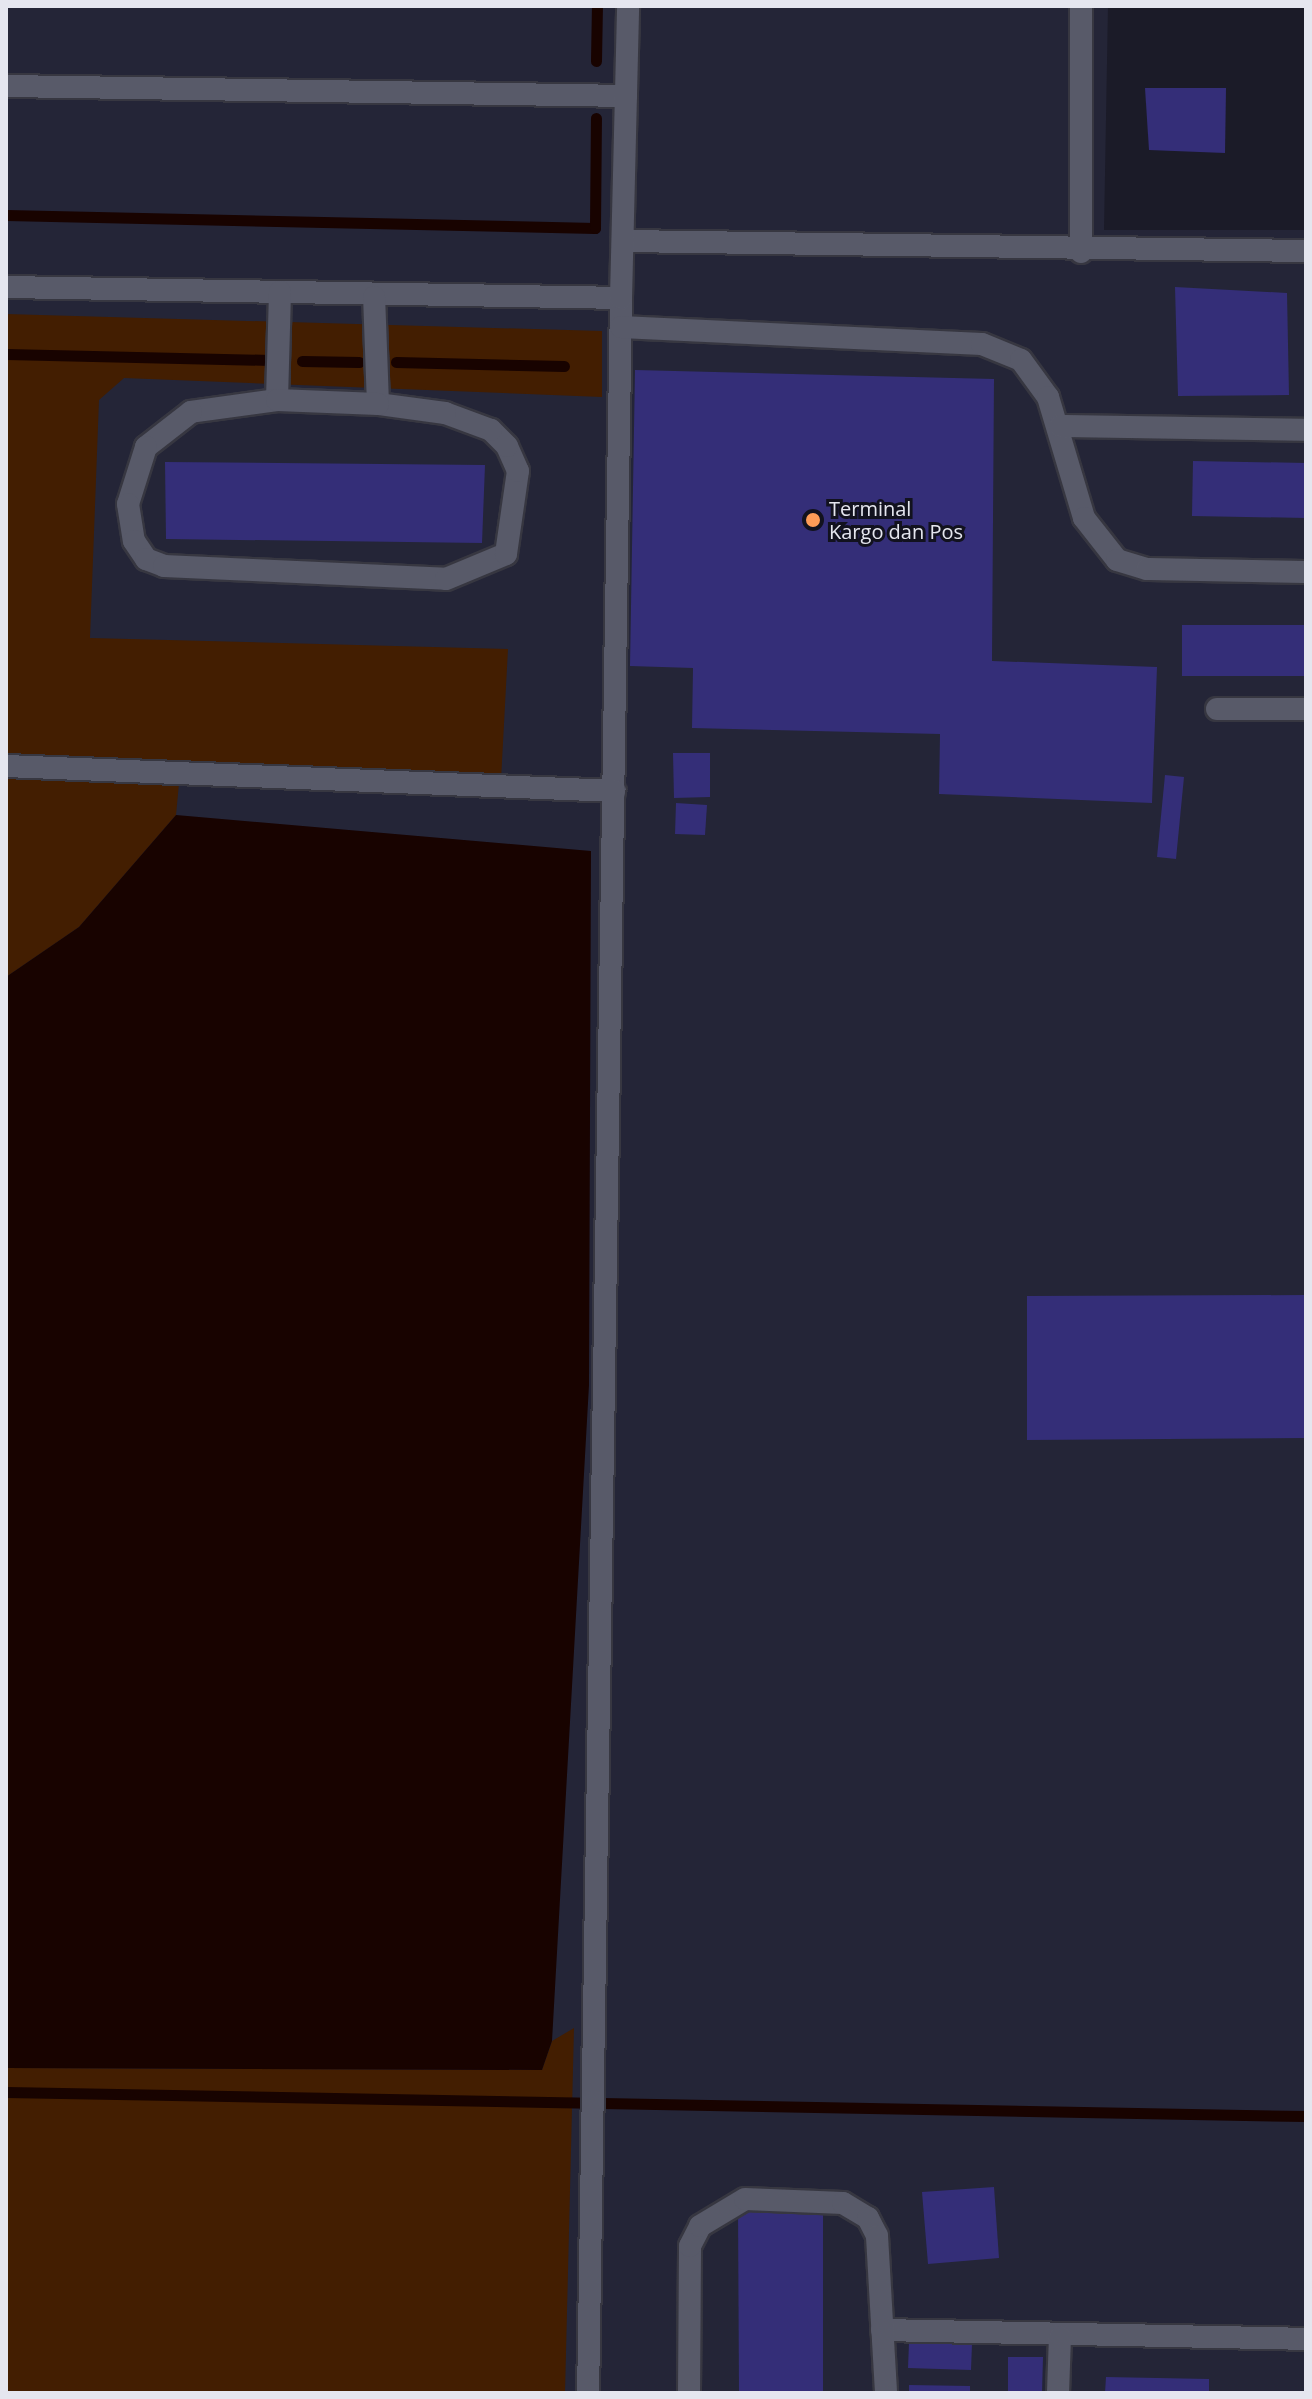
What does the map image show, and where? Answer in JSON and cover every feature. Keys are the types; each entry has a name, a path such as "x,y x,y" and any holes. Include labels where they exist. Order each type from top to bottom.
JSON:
{"lane":[{"path":"588,2393 628,6"},
{"path":"1081,6 1081,252"},
{"path":"6,86 626,96"},
{"path":"624,241 1081,252 1306,251"},
{"path":"6,287 280,292 374,297 621,298"},
{"path":"277,400 280,292"},
{"path":"374,297 378,404"},
{"path":"621,327 982,344 1021,360 1060,426 1084,518 1117,560 1147,569 1306,572"},
{"path":"277,400 378,404 445,413 491,430 507,446 518,471 506,554 446,579 164,566 146,559 134,541 128,504 146,447 191,412 277,400"},
{"path":"1060,426 1306,430"},
{"path":"1217,709 1306,709"},
{"path":"6,766 614,791"},
{"path":"689,2393 690,2246 700,2226 745,2199 843,2203 868,2218 877,2236 886,2393"},
{"path":"882,2330 1060,2337 1306,2339"},
{"path":"1058,2393 1060,2337"}],"shaded area":[{"path":"6,6 1108,6 1104,230 1306,230 1306,2393 6,2393"},
{"path":"6,314 602,331 602,397 124,378 99,400 90,638 508,649 501,780 6,761"},
{"path":"6,775 179,783 176,815 79,927 6,977"},
{"path":"176,815 591,851 589,1385 552,2041 542,2070 6,2068 6,977 79,927"},
{"path":"574,2028 565,2393 6,2393 6,2068 542,2070 552,2041"}],"building":[{"path":"1145,88 1226,88 1225,153 1149,150"},
{"path":"1175,287 1287,293 1289,395 1178,396"},
{"name":"Terminal Kargo dan Pos","path":"635,370 994,379 992,661 1157,667 1152,803 939,794 940,734 692,728 693,668 630,666"},
{"path":"1193,461 1306,463 1306,518 1192,516"},
{"path":"165,462 485,465 482,543 166,539"},
{"path":"1182,625 1306,625 1306,676 1182,676"},
{"path":"673,753 710,753 710,797 674,798"},
{"path":"1165,775 1184,777 1176,859 1157,857"},
{"path":"676,803 707,805 705,835 675,834"},
{"path":"1306,1295 1306,1438 1027,1440 1027,1296"},
{"path":"994,2187 999,2258 928,2264 922,2192"},
{"path":"738,2208 823,2208 823,2393 739,2393"},
{"path":"909,2343 972,2344 971,2370 908,2368"},
{"path":"1008,2357 1043,2357 1042,2393 1008,2393"},
{"path":"1106,2377 1209,2379 1209,2393 1105,2393"},
{"path":"909,2385 970,2386 970,2393 909,2393"}],"waterway":[{"path":"596,61 597,6"},
{"path":"6,215 595,228 596,118"},
{"path":"6,354 269,360"},
{"path":"302,361 359,362"},
{"path":"396,362 564,366"},
{"path":"6,2092 1306,2116"}],"place":[{"name":"Terminal Kargo dan Pos","path":"813,520"}]}
